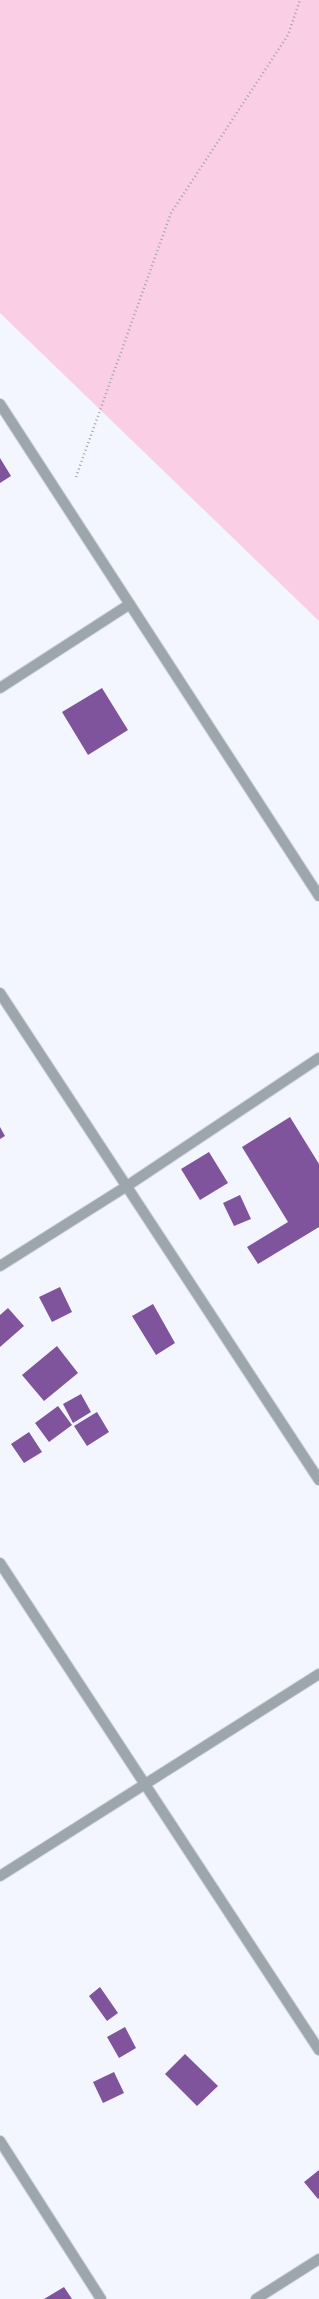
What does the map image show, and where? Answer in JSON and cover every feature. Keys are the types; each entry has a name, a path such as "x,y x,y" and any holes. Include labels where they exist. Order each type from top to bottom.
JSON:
{"street":[{"path":"0,404 319,896"},
{"path":"0,688 130,604"},
{"path":"0,993 319,1480"},
{"path":"0,1266 127,1186 319,1058"},
{"path":"0,1563 319,2050"},
{"path":"0,1876 319,1674"},
{"path":"0,2140 101,2299"},
{"path":"256,2299 319,2259"}],"path":[{"path":"66,506 171,213 288,35 300,0"}],"shaded area":[{"path":"0,0 319,0 319,621 0,313"}],"building":[{"path":"0,458 11,476 0,483"},
{"path":"102,688 128,730 88,755 62,712"},
{"path":"290,1117 319,1164 319,1227 258,1264 247,1247 288,1222 242,1147"},
{"path":"0,1127 5,1136 0,1139"},
{"path":"209,1152 228,1183 200,1200 181,1169"},
{"path":"240,1195 251,1219 234,1226 223,1203"},
{"path":"60,1287 72,1312 52,1322 39,1297"},
{"path":"153,1304 175,1343 156,1355 132,1316"},
{"path":"8,1308 24,1326 0,1347 0,1315"},
{"path":"57,1346 78,1373 44,1401 22,1375"},
{"path":"81,1394 91,1412 73,1423 63,1404"},
{"path":"58,1406 72,1425 49,1442 35,1423"},
{"path":"97,1412 109,1432 87,1446 74,1426"},
{"path":"29,1432 42,1452 24,1463 11,1444"},
{"path":"100,1987 118,2013 107,2021 89,1996"},
{"path":"125,2027 136,2048 119,2058 107,2037"},
{"path":"185,2054 218,2086 197,2106 165,2074"},
{"path":"114,2072 124,2093 103,2103 93,2082"},
{"path":"319,2170 319,2198 318,2199 304,2182"},
{"path":"64,2287 72,2299 44,2299"}]}
